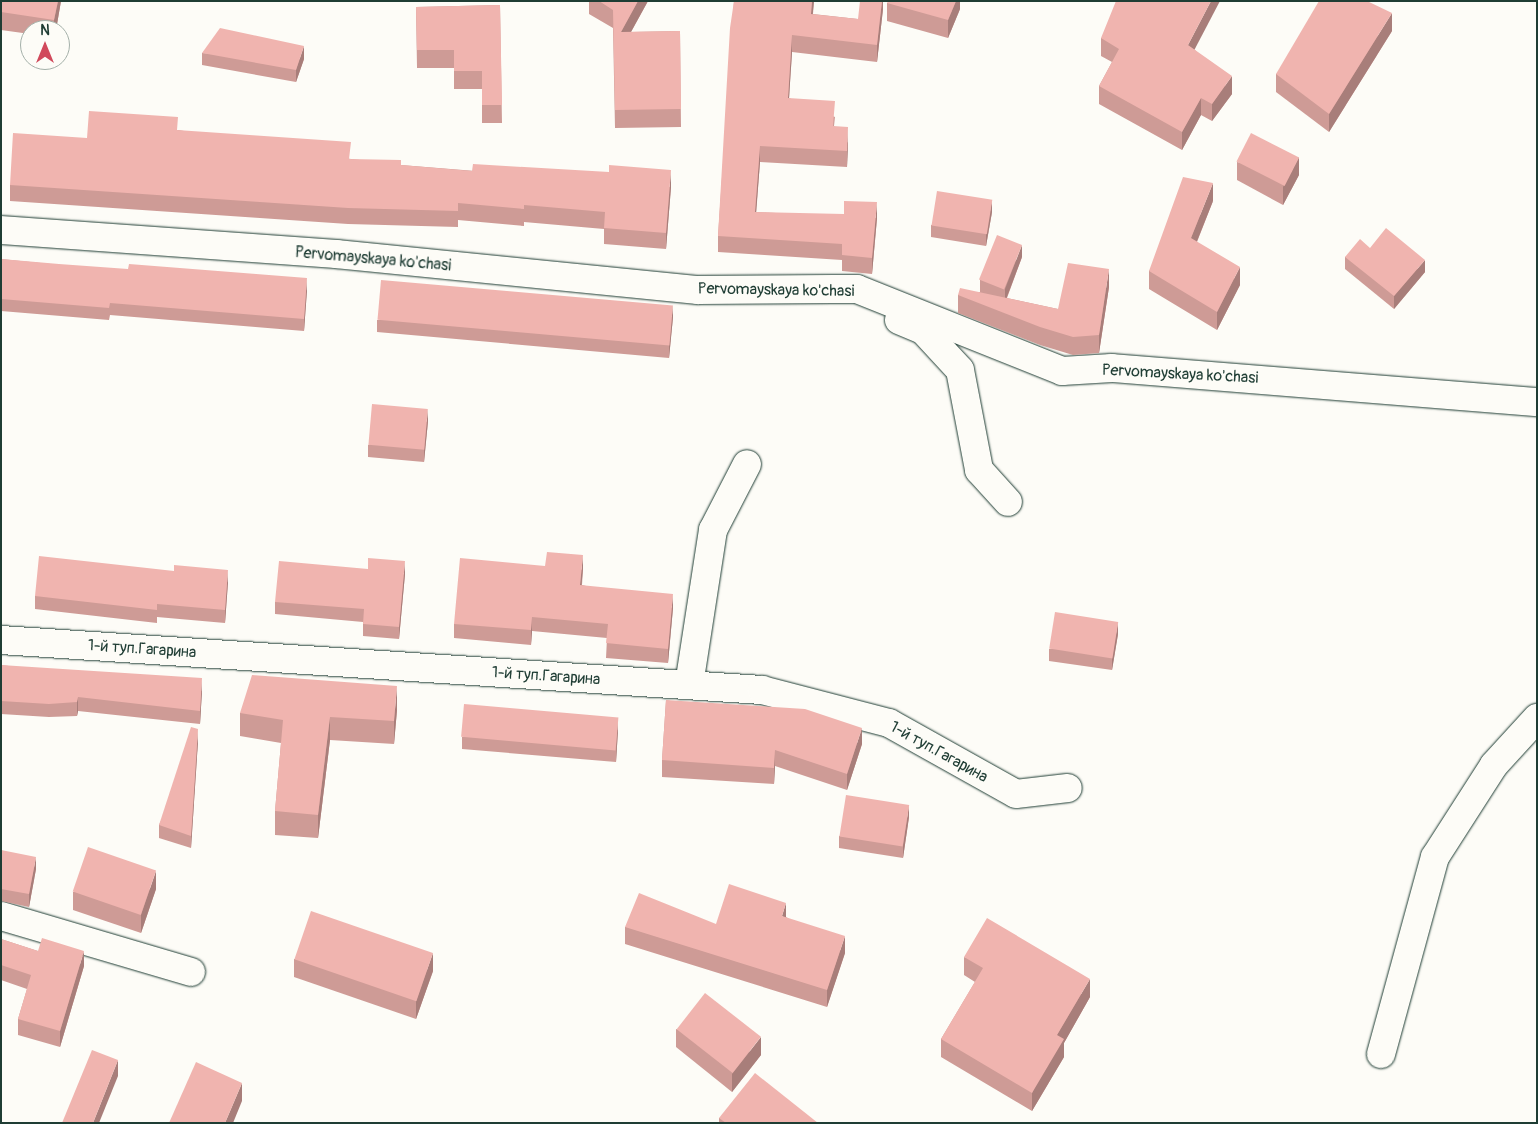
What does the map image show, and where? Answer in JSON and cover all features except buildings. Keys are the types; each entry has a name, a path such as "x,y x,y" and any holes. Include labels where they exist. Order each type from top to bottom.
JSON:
{"street":[{"name":"Pervomayskaya ko'chasi","path":"1,230 336,254 698,290 857,289 1062,371 1112,368 1537,402"},
{"path":"698,290 856,302 923,330 960,370 979,470 1008,502"},
{"path":"689,685 713,530 747,464"},
{"name":"1-й туп.Гагарина","path":"1,640 762,690 889,723 1016,794 1068,788"},
{"path":"1381,1054 1435,857 1494,766 1537,718"},
{"path":"1,916 191,972"}]}
